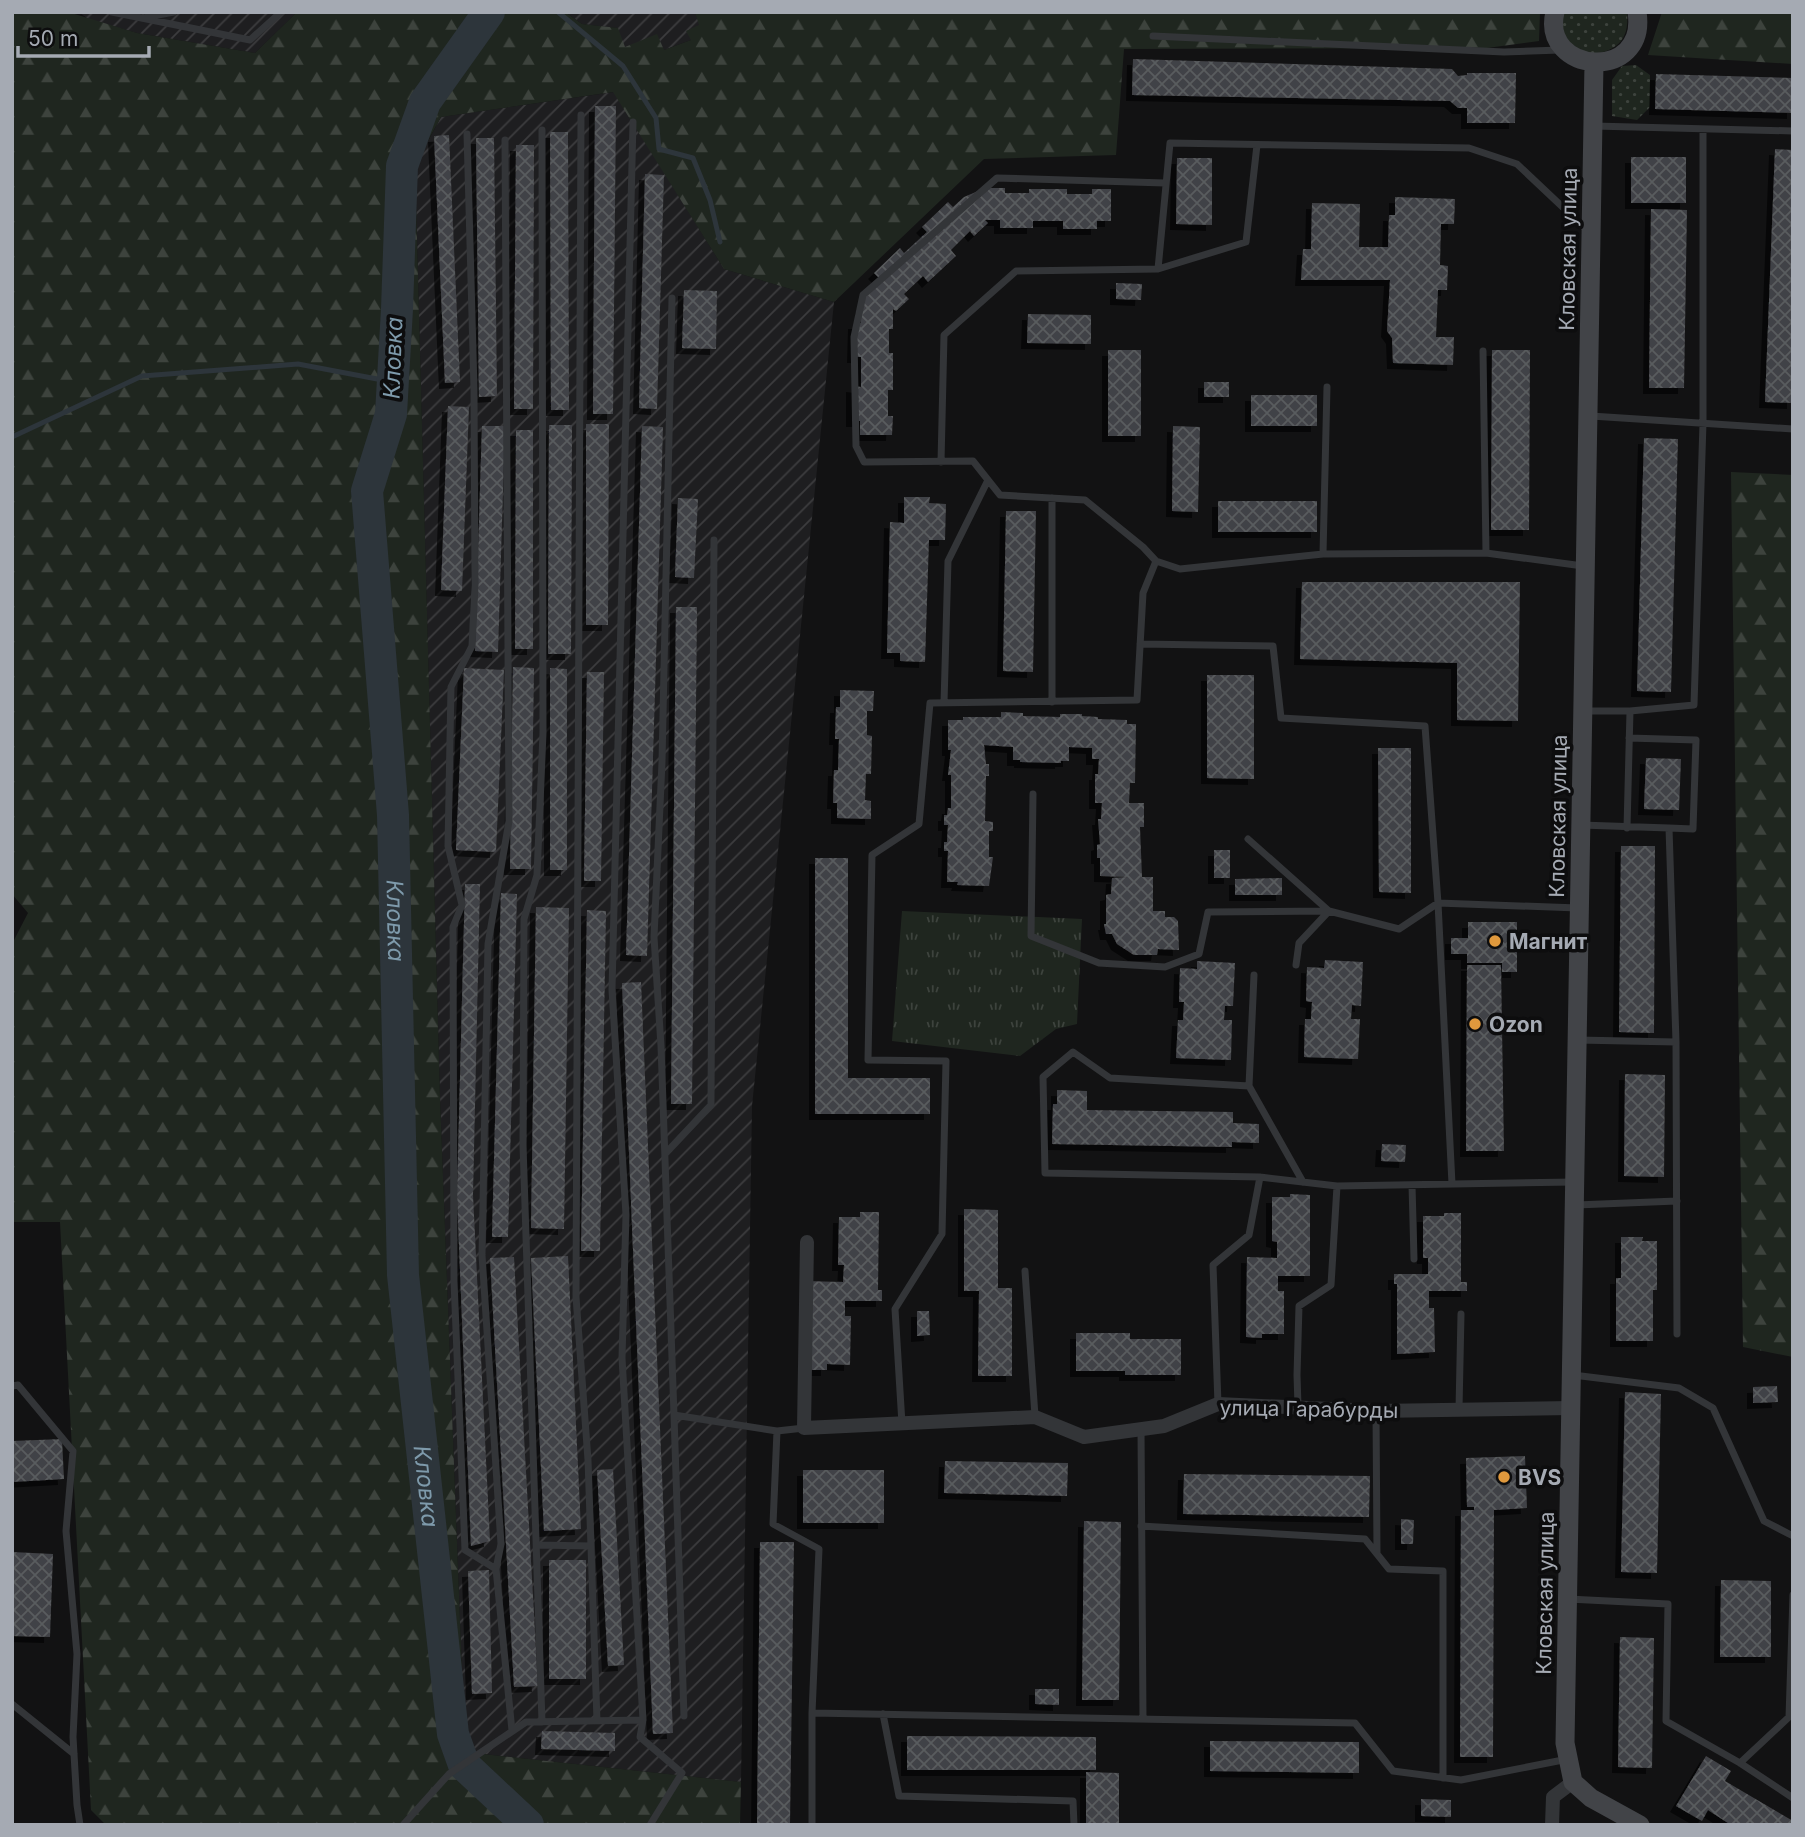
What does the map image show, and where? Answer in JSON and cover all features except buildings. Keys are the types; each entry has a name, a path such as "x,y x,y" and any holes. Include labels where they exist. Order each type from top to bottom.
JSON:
{"street":[{"path":"1555,12 1556,35 1565,50 1578,59 1594,63 1610,61 1625,52 1634,39 1639,23 1637,12"},
{"name":"Кловская улица","path":"1573,1782 1565,1743 1594,63"},
{"path":"804,1428 807,1242"},
{"name":"улица Гарабурды","path":"804,1428 1035,1417 1084,1437 1164,1426 1218,1404 1376,1411 1571,1408"},
{"path":"1552,1825 1552,1797 1573,1782 1591,1798 1640,1825"}],"lane":[{"path":"112,12 250,40 281,12"},
{"path":"143,18 174,12"},
{"path":"1153,36 1504,52 1565,50"},
{"path":"581,115 576,1297 588,1460 597,1721"},
{"path":"633,122 612,990 626,1214 622,1358 643,1720 640,1737 682,1773 650,1825"},
{"path":"1593,126 1793,131"},
{"path":"542,130 543,733 537,875 524,919 523,1145 542,1722"},
{"path":"1582,711 1630,711 1694,705 1703,423 1703,130"},
{"path":"467,134 474,389 475,585 472,646 451,687 448,846 462,905 453,927 454,1281 466,1550 496,1569"},
{"path":"505,141 509,821 488,944 482,1255 501,1544 496,1569 511,1732"},
{"path":"1158,269 1170,143 1469,149 1517,164 1591,234"},
{"path":"941,461 944,335 1016,271 1158,269 1246,242 1257,145"},
{"path":"1165,183 997,178 863,295 854,337 856,446 864,462 973,461 1000,495 1085,500 1143,547 1156,561 1180,569 1324,554 1486,553 1585,566"},
{"path":"672,298 662,762 653,937 661,1046 684,1716"},
{"path":"1483,351 1486,553"},
{"path":"1324,554 1327,387"},
{"path":"1587,416 1793,429"},
{"path":"944,703 948,561 988,480"},
{"path":"1052,498 1052,702"},
{"path":"665,1154 711,1105 713,540"},
{"path":"902,1423 895,1309 942,1234 946,1062 868,1060 872,855 919,824 930,703 1137,700 1143,593 1156,561"},
{"path":"1140,644 1273,646 1281,718 1425,726 1438,903 1452,1184"},
{"path":"1627,828 1630,711"},
{"path":"1580,825 1693,829 1696,740 1629,738"},
{"path":"1033,794 1031,936 1099,963 1165,967 1199,954 1208,912 1329,911 1399,929 1438,903 1579,908"},
{"path":"1669,828 1676,1042 1677,1334"},
{"path":"1248,839 1329,911"},
{"path":"1296,965 1299,943 1329,911"},
{"path":"1254,975 1249,1086 1303,1182"},
{"path":"1577,1040 1676,1042"},
{"path":"1249,1086 1110,1078 1073,1052 1043,1077 1045,1173 1260,1177 1337,1186 1575,1182"},
{"path":"1218,1404 1213,1265 1249,1235 1260,1177"},
{"path":"1412,1185 1414,1259"},
{"path":"1298,1406 1299,1306 1331,1285 1337,1186"},
{"path":"1574,1205 1676,1201"},
{"path":"1026,1271 1035,1417"},
{"path":"1459,1409 1461,1314"},
{"path":"1573,1375 1679,1388 1713,1408 1764,1521 1793,1536"},
{"path":"12,1386 18,1385 73,1451 66,1531 77,1654 74,1754 80,1825"},
{"path":"1376,1411 1377,1555"},
{"path":"674,1415 777,1431 804,1428"},
{"path":"1140,1429 1143,1719"},
{"path":"777,1431 773,1524 819,1549 812,1713 812,1825"},
{"path":"1141,1526 1365,1539 1389,1569 1443,1571 1443,1778"},
{"path":"537,1545 591,1545"},
{"path":"1740,1763 1789,1717 1793,1595"},
{"path":"1568,1599 1668,1604 1665,1721 1740,1763 1793,1798"},
{"path":"12,1704 74,1754"},
{"path":"812,1713 1355,1723 1393,1771 1461,1780 1568,1759"},
{"path":"883,1714 899,1796 1073,1801 1074,1825"},
{"path":"403,1825 449,1774 526,1722 643,1720"}],"shaded area":[{"path":"79,12 297,12 255,53 137,33 88,19"},
{"path":"565,12 695,12 700,25 691,40 664,50 624,47 617,28 582,24"},
{"path":"614,92 724,269 834,302 752,1106 741,1782 465,1752 440,1098 415,165 441,117"}],"green space":[{"path":"12,12 68,12 137,33 255,53 297,12 565,12 582,24 618,28 625,47 657,34 664,50 691,40 686,31 699,25 695,12 1540,12 1539,41 1487,48 1124,49 1116,155 984,159 834,302 724,269 613,92 441,117 415,164 440,1098 465,1752 741,1782 740,1825 106,1825 91,1810 60,1222 12,1222 12,944 28,913 12,894"},
{"path":"1560,12 1627,12 1626,31 1623,38 1612,48 1587,55 1563,38"},
{"path":"1662,12 1793,12 1793,64 1648,55"},
{"path":"1636,65 1650,75 1650,107 1637,120 1612,116 1612,80 1622,66"},
{"path":"1731,472 1793,475 1793,1357 1743,1347"},
{"path":"902,911 1082,919 1077,1024 1056,1029 1020,1056 892,1041"}],"waterway":[{"name":"Кловка","path":"489,12 425,102 402,166 391,414 367,491 393,815 403,1275 453,1734 464,1765 528,1825"},
{"path":"558,12 623,66 656,118 659,149 693,158 710,200 720,242"},
{"path":"12,437 142,376 298,364 393,382"}],"place":[{"name":"Магнит","path":"1495,941"},
{"name":"Ozon","path":"1475,1024"},
{"name":"BVS","path":"1504,1477"}]}
